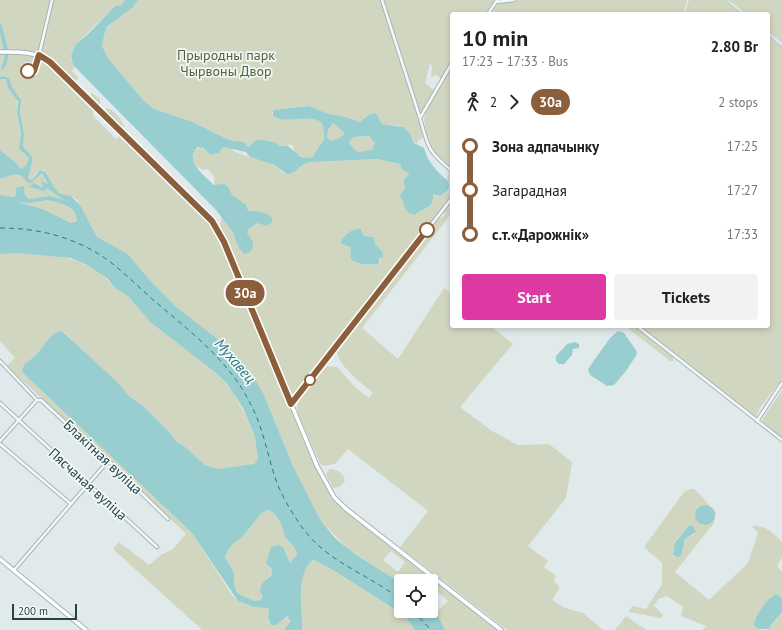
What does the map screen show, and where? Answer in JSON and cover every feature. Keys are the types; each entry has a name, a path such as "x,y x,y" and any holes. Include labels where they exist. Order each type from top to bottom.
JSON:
{"street":[{"path":"39,55 52,0"},
{"path":"382,0 427,143 433,154 450,169"},
{"path":"489,12 496,1 514,0"},
{"path":"0,52 39,55 57,68 215,225 224,242 317,466 339,503 501,630"},
{"path":"420,118 450,66"},
{"path":"291,404 450,201"},
{"path":"640,328 782,440"},
{"name":"Блакітная вуліца","path":"0,360 37,400 41,400 68,425 83,436 168,519"},
{"path":"757,420 782,383"},
{"path":"37,400 0,442 71,504"},
{"name":"Пясчаная вуліца","path":"0,403 157,547"},
{"path":"14,570 108,461"},
{"path":"0,559 86,630"}],"green space":[{"path":"0,0 125,0 121,5 115,6 74,46 71,58 74,68 72,71 78,77 74,83 45,58 30,53 9,51 9,53 30,54 36,57 35,62 25,62 21,65 21,68 25,72 35,72 40,59 48,62 93,106 93,116 116,139 119,136 97,113 206,217 221,239 312,460 330,494 341,506 427,574 394,574 394,579 348,549 321,521 292,464 264,395 252,374 220,341 175,306 147,277 128,254 97,237 77,200 70,195 63,195 56,191 43,170 37,172 32,180 28,179 33,158 23,146 24,133 20,113 21,100 12,87 9,78 6,76 0,77 0,72 5,68 8,56 6,42 0,22","holes":["391,551 405,562 398,572 383,560"]},
{"name":"Прыродны парк Чырвоны Двор","path":"138,0 495,0 486,12 450,12 450,63 441,79 436,74 431,78 432,67 430,63 425,83 434,90 419,117 423,137 417,144 413,141 408,130 401,126 382,124 376,113 370,114 360,122 329,114 309,106 274,110 272,113 273,116 279,119 310,119 322,123 325,132 323,140 314,157 309,158 294,152 293,146 290,144 285,147 274,142 259,139 248,147 244,142 229,140 195,123 154,109 144,101 108,58 102,46 105,32 110,25"},
{"path":"498,0 687,0 684,12 492,12 497,5"},
{"path":"689,0 725,0 740,12 685,12"},
{"path":"728,0 782,0 782,43 770,34 770,12 743,12"},
{"path":"0,32 6,57 3,66 0,69"},
{"path":"770,37 782,47 782,379 760,408 756,417 643,328 770,328"},
{"path":"450,68 450,166 434,152 426,132 424,119 429,104"},
{"path":"0,79 6,79 8,88 17,99 17,113 21,133 19,149 29,158 26,166 22,169 0,150"},
{"path":"92,93 100,99 100,104 97,104 90,98"},
{"path":"106,108 118,116 124,125 124,128 121,128 105,113"},
{"path":"333,123 345,133 340,138 331,141 327,138 328,130"},
{"path":"369,136 375,143 372,150 357,152 349,143 353,137"},
{"path":"200,147 212,155 220,152 223,147 231,148 242,155 268,163 275,166 282,172 289,174 295,172 304,164 311,162 377,159 400,164 401,168 408,172 408,176 403,181 405,187 401,197 405,209 413,215 431,204 433,194 441,196 449,190 450,183 450,199 295,394 287,390 228,247 218,228 221,219 214,176 207,169 202,170 199,167 196,167 193,159 194,152","holes":["357,229 362,230 364,236 373,237 376,245 383,253 383,257 379,257 380,264 359,264 350,257 351,247 341,244"]},
{"path":"449,172 450,173 450,183 447,179"},
{"path":"42,173 48,185 43,182 43,188 34,183 31,188 43,191 48,189 63,199 63,201 50,196 29,199 25,195 24,187 15,190 15,197 0,195 0,179 10,174 22,176 30,183"},
{"path":"48,200 71,208 76,215 77,221 71,223 43,209 17,202 29,203"},
{"path":"450,204 450,216 362,328 398,359 444,288 450,292 450,328 493,328 513,344 460,407 492,431 518,445 549,444 572,462 566,498 528,546 548,561 544,567 556,576 554,582 560,587 552,600 565,608 583,613 603,630 507,630 438,576 438,574 435,574 400,547 428,511 348,449 335,464 324,466 320,464 298,413 297,406 299,400 327,366 337,367 355,387 369,398 373,393 340,361 337,349 437,220 444,216 444,211"},
{"path":"17,253 55,255 78,261 101,273 115,288 128,296 150,322 216,373 231,389 245,414 256,440 258,457 257,461 252,465 218,469 205,465 184,446 177,442 144,407 129,396 64,332 54,334 37,354 24,365 22,370 23,373 192,533 232,595 245,604 268,607 270,610 268,622 272,625 289,617 289,624 284,630 202,630 113,549 119,542 149,565 161,555 173,549 186,534 84,435 68,423 7,366 15,358 0,341 0,254"},
{"path":"628,328 637,328 673,357 674,361 670,361"},
{"path":"782,390 782,438 762,420"},
{"path":"330,469 338,471 342,474 345,481 340,487 333,488 326,474"},
{"path":"694,489 716,512 714,523 675,572 709,600 748,563 758,533 752,526 765,528 782,542 782,557 777,566 782,572 782,598 776,594 772,595 755,619 754,623 760,630 703,630 706,626 681,616 683,607 667,596 658,599 654,606 663,615 661,618 629,612 632,606 646,609 662,584 662,563 644,547 684,492","holes":["703,505 715,513 708,524 703,525 696,520 696,513","688,526 695,534 685,539 680,558 678,558 673,551 677,539"]},
{"path":"267,510 272,512 278,518 286,538 297,554 290,563 285,549 269,552 268,562 272,574 268,577 262,587 261,600 254,601 237,593 234,584 234,573 225,557 229,548 243,536 261,514"},
{"path":"314,560 333,570 394,609 394,618 406,618 415,630 302,630 301,585 306,569 311,561"},
{"path":"438,583 498,630 445,630 438,618 438,610 448,601 438,592"},
{"path":"782,612 782,630 766,630 772,625"},
{"path":"626,616 646,630 615,630"}],"water":[{"path":"125,0 138,0 133,7 108,26 102,46 108,58 144,101 154,109 193,122 229,140 244,142 248,147 258,139 274,142 280,146 288,146 301,157 312,158 324,139 322,123 310,119 279,119 273,116 273,110 309,106 329,114 360,122 370,114 376,113 382,124 404,127 410,133 414,143 424,148 428,159 437,171 449,182 449,189 441,196 433,194 432,203 415,215 406,210 400,196 405,188 403,181 409,174 401,168 400,164 377,159 311,162 304,164 290,174 287,174 274,165 250,157 246,152 223,147 219,153 211,155 203,148 198,147 194,152 193,158 194,163 201,173 214,185 224,184 228,187 232,195 246,205 248,211 258,211 272,218 272,222 267,226 257,223 248,229 247,233 253,242 253,246 250,252 244,254 238,246 233,232 216,210 73,65 71,56 75,45 115,6 121,5","holes":["333,123 345,133 340,138 331,141 327,138 328,130","369,136 375,143 372,150 357,152 349,143 353,137"]},
{"path":"0,21 8,48 8,55 5,68 0,72 5,57 0,32"},
{"name":"Мухавец","path":"4,76 9,78 12,87 21,100 20,113 24,133 23,146 33,158 28,179 32,180 40,170 45,172 58,192 65,195 70,195 80,205 97,237 128,254 147,277 175,306 220,341 252,374 264,395 292,464 321,521 336,539 355,554 394,579 394,609 333,570 314,560 311,561 306,569 301,585 302,630 284,630 290,622 288,616 276,625 271,625 268,619 269,608 253,607 238,601 192,533 23,373 22,370 24,365 37,354 51,336 62,331 117,382 129,396 144,407 177,442 184,446 205,465 218,469 254,464 258,459 255,437 243,408 228,385 216,373 150,322 128,296 115,288 107,278 85,264 71,258 17,253 0,254 0,195 15,197 16,188 22,186 24,187 25,195 29,199 50,196 64,200 48,189 43,191 29,187 34,183 43,188 41,181 48,184 42,173 31,183 27,182 22,176 16,175 11,175 0,179 0,150 21,169 26,166 29,158 19,149 21,133 17,113 18,101 8,88 6,79 0,79 0,77","holes":["48,200 62,204 74,211 77,221 71,223 43,209 17,202 29,203","267,510 272,512 278,518 286,538 294,547 297,554 290,563 284,548 278,545 271,547 266,563 271,568 272,574 260,588 262,596 261,600 254,601 237,593 234,584 234,573 225,557 229,548 243,536 261,514"]},
{"path":"355,229 361,229 364,236 373,237 376,245 383,253 383,257 379,258 379,264 372,265 355,262 350,257 351,247 341,244 341,241 347,234"},
{"path":"618,331 624,333 636,350 637,354 626,371 614,385 607,386 590,375 588,369 610,338"},
{"path":"575,342 579,344 579,348 573,349 572,355 564,364 559,364 556,361 556,356 567,344"},
{"path":"705,505 712,508 715,515 712,522 705,525 698,522 695,515 698,508"},
{"path":"688,526 693,526 696,532 685,539 681,556 678,558 673,554 675,543"},
{"path":"776,594 782,598 782,612 768,629 758,629 754,625 756,617 766,603"},
{"path":"438,617 445,630 415,630 406,618"}],"waterway":[{"path":"725,0 740,12"},
{"path":"770,37 782,47"}],"ferry route":[{"path":"0,228 23,229 46,233 68,239 90,249 107,259 206,346 231,373 250,403 261,428 279,487 290,509 304,530 325,551 394,595"},
{"path":"420,618 431,630"}],"bus line":[{"name":"30а","path":"28,71 34,71 39,55 50,62 212,221 218,229 224,242 291,404 427,230"}]}
